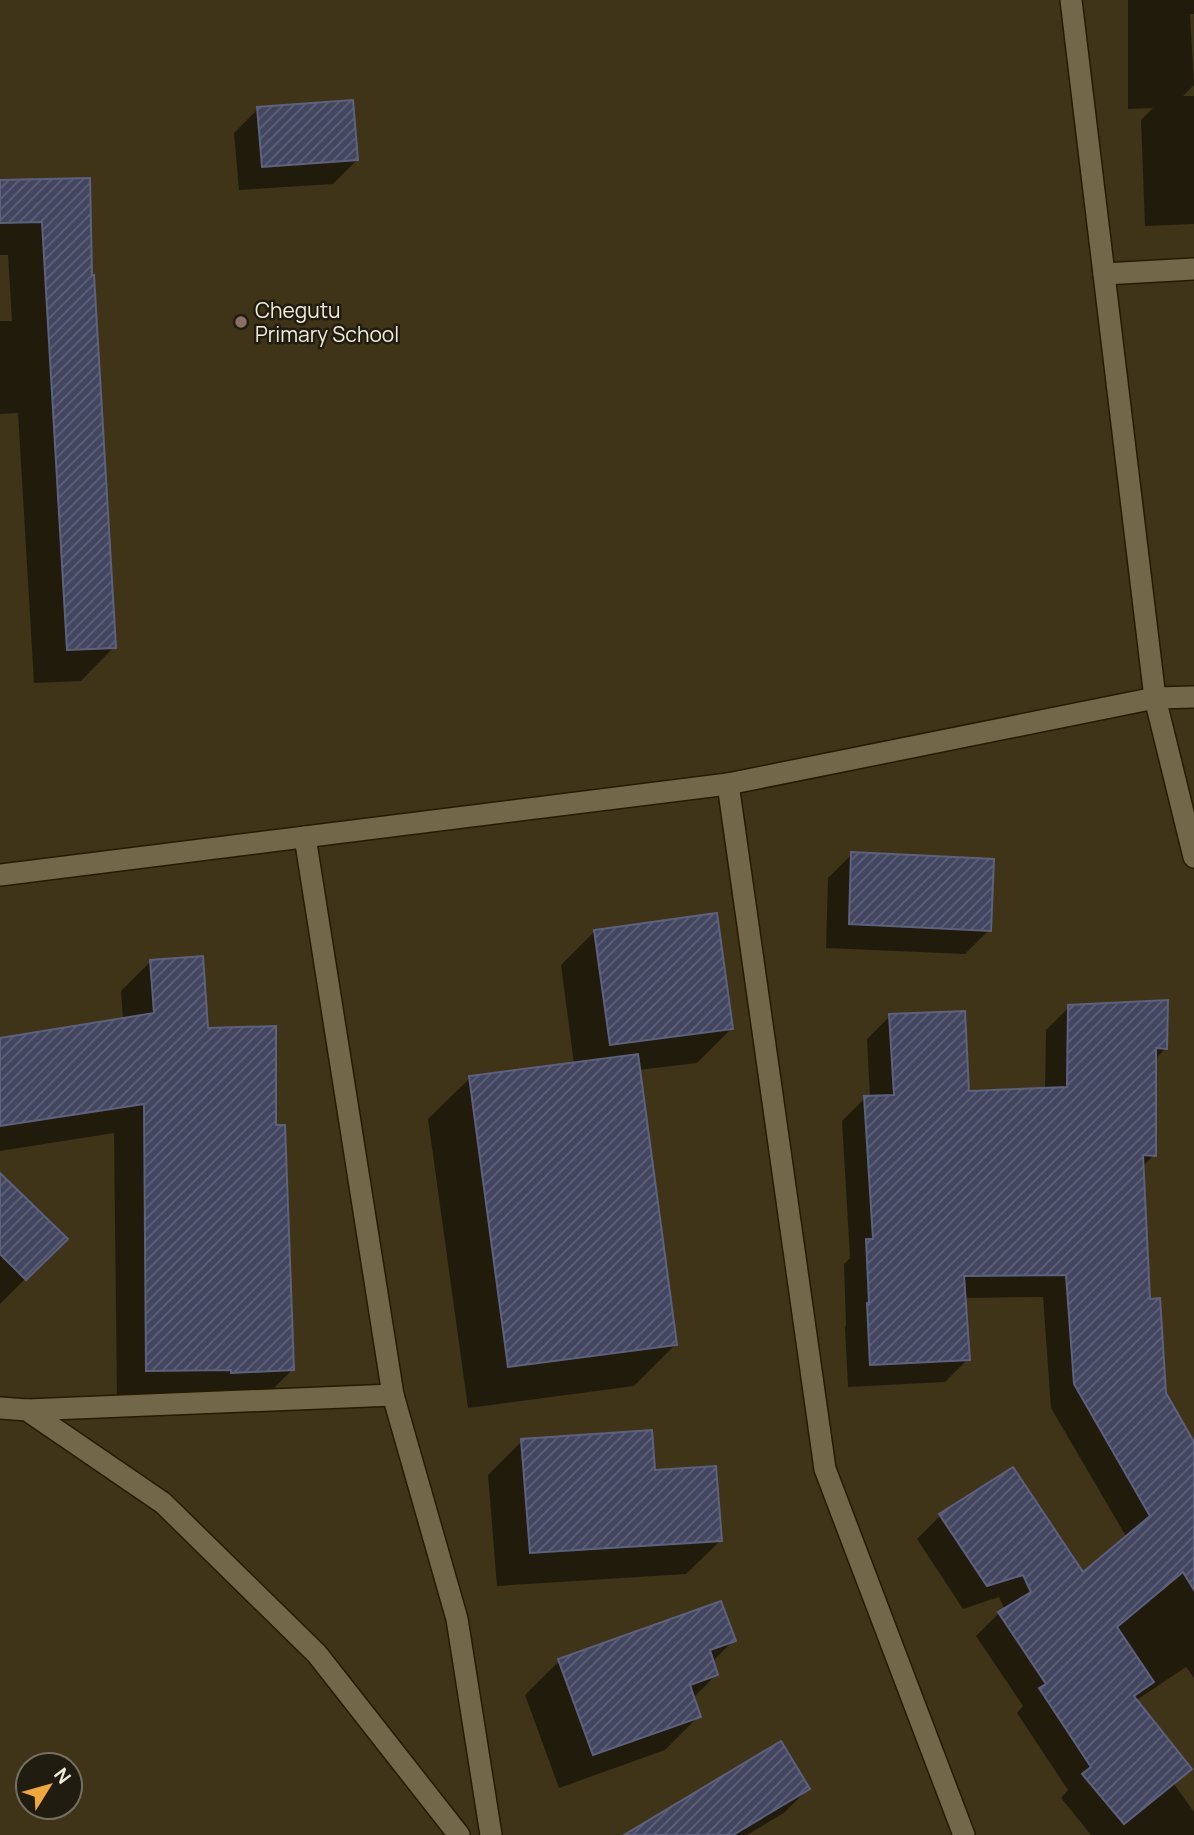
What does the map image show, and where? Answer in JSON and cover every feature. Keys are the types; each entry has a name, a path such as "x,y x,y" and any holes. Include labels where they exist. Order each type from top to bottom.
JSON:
{"street":[{"path":"1071,0 1155,698 1194,857"},
{"path":"1104,274 1194,269"},
{"path":"0,874 728,785 1155,698 1194,698"},
{"path":"728,785 825,1469 964,1835"},
{"path":"305,837 393,1395 457,1619 491,1835"},
{"path":"0,1408 27,1410 393,1395"},
{"path":"27,1410 163,1503 317,1654 459,1835"}],"building":[{"path":"353,100 358,160 262,167 257,107"},
{"path":"90,178 92,275 116,648 67,650 42,222 0,223 0,180"},
{"path":"851,852 994,859 991,931 849,924"},
{"path":"717,913 733,1029 610,1045 594,930"},
{"path":"203,956 208,1028 276,1026 276,1125 285,1125 294,1370 231,1373 231,1370 146,1371 144,1104 0,1126 0,1038 154,1013 150,960"},
{"path":"1168,1000 1167,1049 1156,1048 1156,1156 1143,1155 1150,1299 1160,1298 1166,1393 1194,1442 1194,1590 1183,1572 1117,1627 1154,1682 1134,1696 1192,1769 1124,1824 1082,1774 1091,1767 1039,1688 1046,1684 998,1612 1031,1592 1023,1575 987,1586 939,1514 1013,1467 1083,1572 1150,1516 1074,1384 1066,1275 964,1276 970,1360 870,1365 866,1239 873,1239 864,1096 894,1095 889,1014 965,1011 969,1091 1067,1087 1068,1005"},
{"path":"638,1054 677,1345 508,1367 469,1076"},
{"path":"0,1173 68,1239 26,1280 0,1254"},
{"path":"652,1430 655,1470 716,1466 722,1541 530,1553 521,1439"},
{"path":"721,1601 736,1641 710,1650 718,1675 690,1685 701,1717 593,1755 558,1659"},
{"path":"781,1741 810,1789 733,1835 624,1835"}],"place":[{"name":"Chegutu Primary School","path":"241,322"}]}
